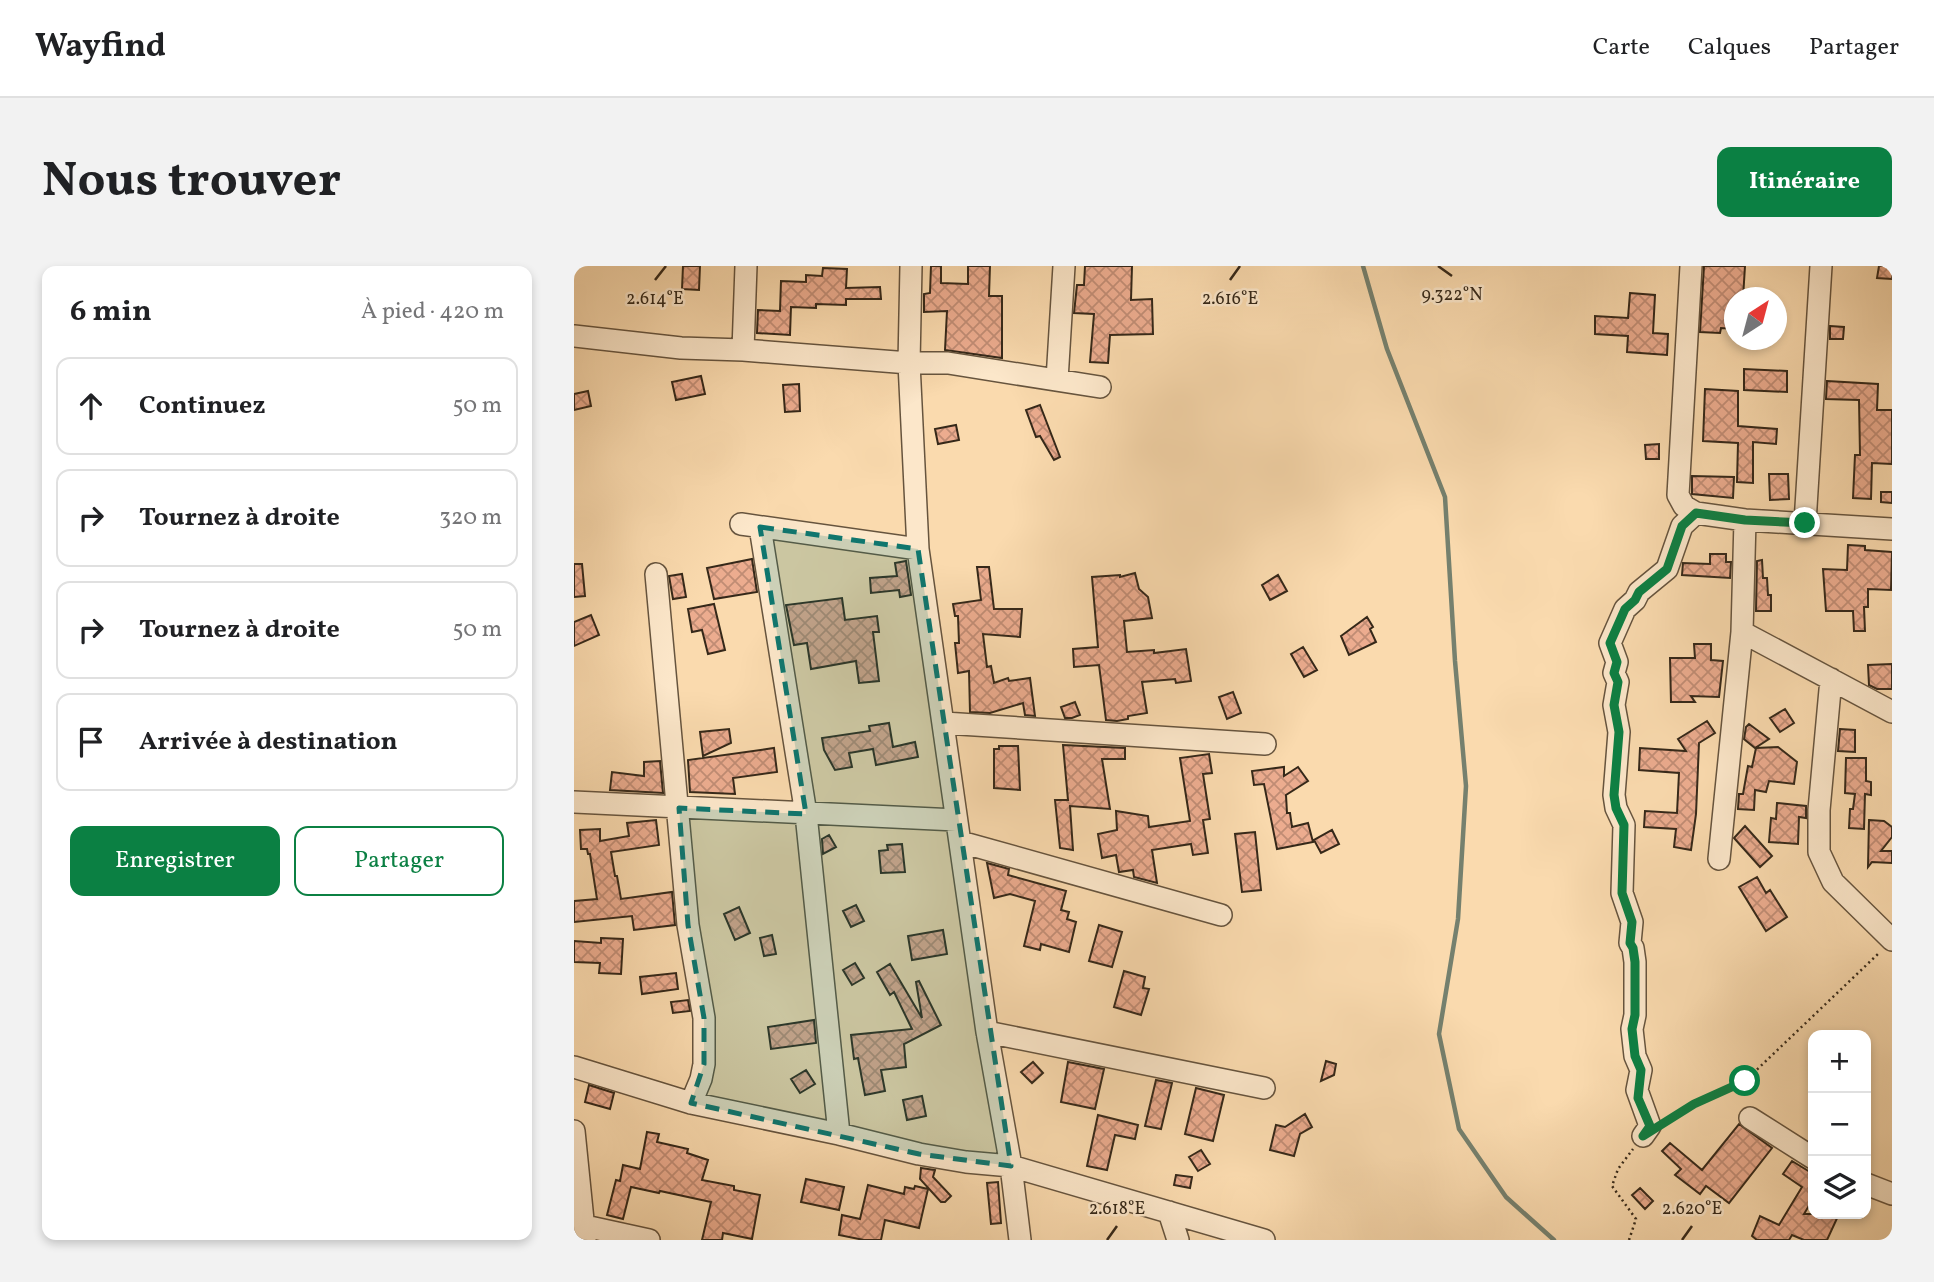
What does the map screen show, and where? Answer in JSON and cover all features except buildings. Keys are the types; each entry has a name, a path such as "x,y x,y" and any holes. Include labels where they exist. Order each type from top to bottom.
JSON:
{"street":[{"path":"743,350 746,266"},
{"path":"911,266 909,363 918,549 988,1032 1012,1166 1020,1240"},
{"path":"1057,380 1064,266"},
{"path":"1691,266 1678,495 1684,506 1696,513 1745,520 1892,529"},
{"path":"1805,523 1821,266"},
{"path":"574,336 681,348 909,363 948,363 1100,387"},
{"path":"1643,1136 1650,1126 1638,1098 1641,1070 1635,1056 1632,1029 1635,1015 1635,962 1630,943 1632,922 1622,893 1624,825 1616,808 1614,795 1619,732 1614,705 1618,682 1614,673 1617,662 1610,643 1625,609 1639,592 1667,569 1682,526 1696,513"},
{"path":"1719,859 1742,632 1745,520"},
{"path":"839,1134 807,814 751,525 918,549"},
{"path":"656,575 688,925 704,1018 704,1064 691,1103"},
{"path":"1742,632 1892,712"},
{"path":"1831,679 1819,810 1819,852 1833,882 1887,945"},
{"path":"944,723 1265,744"},
{"path":"574,802 956,820"},
{"path":"961,842 1221,915"},
{"path":"988,1032 1264,1088"},
{"path":"574,1067 691,1103 919,1154 1012,1166 1264,1240"},
{"path":"1750,1118 1810,1156"},
{"path":"574,1131 585,1233 649,1240"},
{"path":"1871,1186 1892,1194"},
{"path":"1169,1212 1178,1240"}],"path":[{"path":"1629,1240 1636,1219 1612,1186 1618,1169 1643,1136 1694,1104 1745,1081 1887,945"}],"highlighted area":[{"path":"760,527 918,549 1011,1166 919,1154 691,1103 704,1064 704,1018 688,925 679,808 806,814"}],"waterway":[{"path":"1363,266 1387,349 1445,497 1466,786 1458,919 1439,1034 1459,1129 1506,1197 1554,1240"}],"route":[{"path":"1745,1081 1694,1104 1643,1136 1650,1126 1637,1090 1641,1070 1635,1056 1632,1029 1636,976 1630,943 1632,922 1622,893 1624,825 1616,808 1614,795 1619,732 1614,705 1618,682 1614,673 1617,662 1610,643 1625,609 1639,592 1667,569 1682,526 1696,513 1745,520 1805,523"}]}
